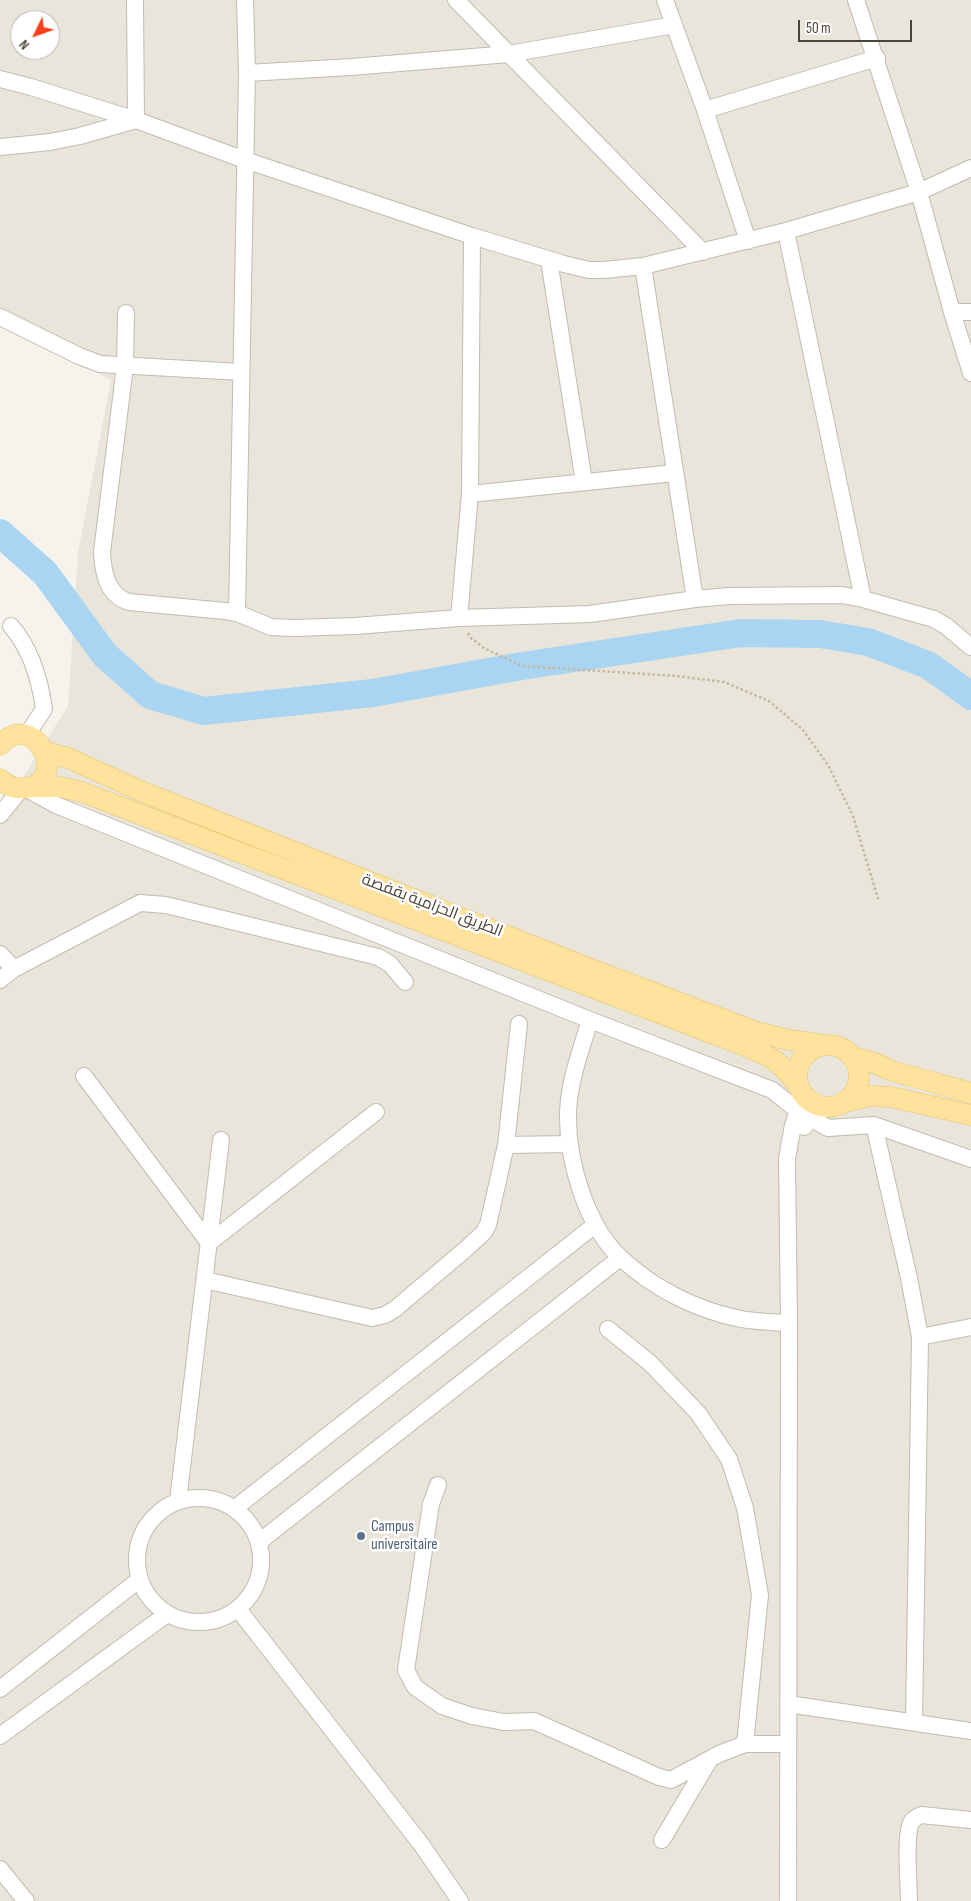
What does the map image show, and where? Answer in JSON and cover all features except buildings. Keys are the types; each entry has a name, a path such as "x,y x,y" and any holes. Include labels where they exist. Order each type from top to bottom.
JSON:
{"main road":[{"path":"0,780 10,786 26,788 41,779 47,766 46,752 38,742 8,740"},
{"name":"الطريق الحزامية بقفصة","path":"46,752 68,758 143,792 748,1028 784,1039 824,1045"},
{"name":"الطريق الحزامية بقفصة","path":"26,788 60,787 82,792 736,1042 781,1064 807,1104"},
{"path":"848,1101 858,1086 859,1077 858,1068 852,1057 841,1048 824,1045 815,1048 802,1059 798,1067 807,1104 832,1108 848,1101 870,1096 891,1097 971,1115"},
{"path":"852,1057 868,1061 892,1071 971,1093"}],"street":[{"path":"135,0 136,120"},
{"path":"238,613 247,73 244,0"},
{"path":"456,0 703,252"},
{"path":"665,0 705,110 748,241"},
{"path":"856,0 877,58 919,192 971,373"},
{"path":"247,73 351,67 509,54 674,25"},
{"path":"705,110 877,58"},
{"path":"0,79 136,120 245,160 472,236 549,260 589,270 643,266 786,231 919,192 971,168"},
{"path":"0,147 50,142 80,136 136,120"},
{"path":"786,231 863,599"},
{"path":"459,618 470,494 472,236"},
{"path":"549,260 584,482"},
{"path":"643,266 694,599"},
{"path":"952,312 971,312"},
{"path":"126,313 125,366 102,552 103,568 107,582 114,594 129,602 238,613 271,626 294,628 355,626 459,618 590,614 694,599 730,596 842,595 863,599 940,622 971,647"},
{"path":"0,317 90,361 100,364 242,372"},
{"path":"470,494 674,473"},
{"path":"8,740 44,710 41,686 22,640 11,626"},
{"path":"0,815 26,788 56,805 590,1020 807,1104 828,1128 874,1126 971,1159"},
{"path":"0,980 14,969 140,902 166,904 378,957 390,964 405,982"},
{"path":"0,954 14,969"},
{"path":"590,1020 573,1073 568,1111 569,1144 580,1187 595,1225 620,1258 652,1283 697,1306 737,1319 789,1323"},
{"path":"204,1280 372,1318 385,1315 402,1302 484,1232 488,1225 506,1145 519,1024"},
{"path":"84,1076 209,1243"},
{"path":"788,1901 789,1323 787,1159 807,1104"},
{"path":"209,1243 376,1112"},
{"path":"874,1126 909,1278 920,1337 914,1722"},
{"path":"178,1501 221,1140"},
{"path":"506,1145 569,1144"},
{"path":"234,1509 595,1225"},
{"path":"259,1542 620,1258"},
{"path":"920,1337 971,1327"},
{"path":"608,1329 650,1363 698,1413 729,1460 746,1508 760,1595 745,1744"},
{"path":"438,1485 431,1504 406,1670 416,1687 442,1706 472,1716 504,1722 534,1721 659,1777 671,1780 710,1759 745,1744 788,1744"},
{"path":"197,1498 216,1500 234,1509 249,1523 259,1542 262,1560 259,1579 250,1596 238,1609 222,1618 203,1622 185,1621 167,1614 146,1593 140,1579 137,1560 140,1541 148,1524 162,1510 178,1501 197,1498"},
{"path":"0,1689 140,1579"},
{"path":"238,1609 421,1844 460,1901"},
{"path":"0,1736 167,1614"},
{"path":"788,1704 971,1732"},
{"path":"662,1840 710,1759"},
{"path":"909,1901 908,1834 912,1821 922,1815 971,1820"},
{"path":"0,1869 26,1901"}],"path":[{"path":"459,618 471,638 484,648 522,666 677,676 724,682 769,702 803,730 828,765 853,816 879,902"}],"shaded area":[{"path":"0,0 971,0 971,1901 0,1901 0,809 6,804 68,706 78,553 111,380 0,321"}],"waterway":[{"path":"0,533 45,573 105,655 150,695 204,711 373,693 522,666 741,633 820,634 868,642 928,665 971,696"}],"place":[{"name":"Campus universitaire","path":"361,1536"}]}
